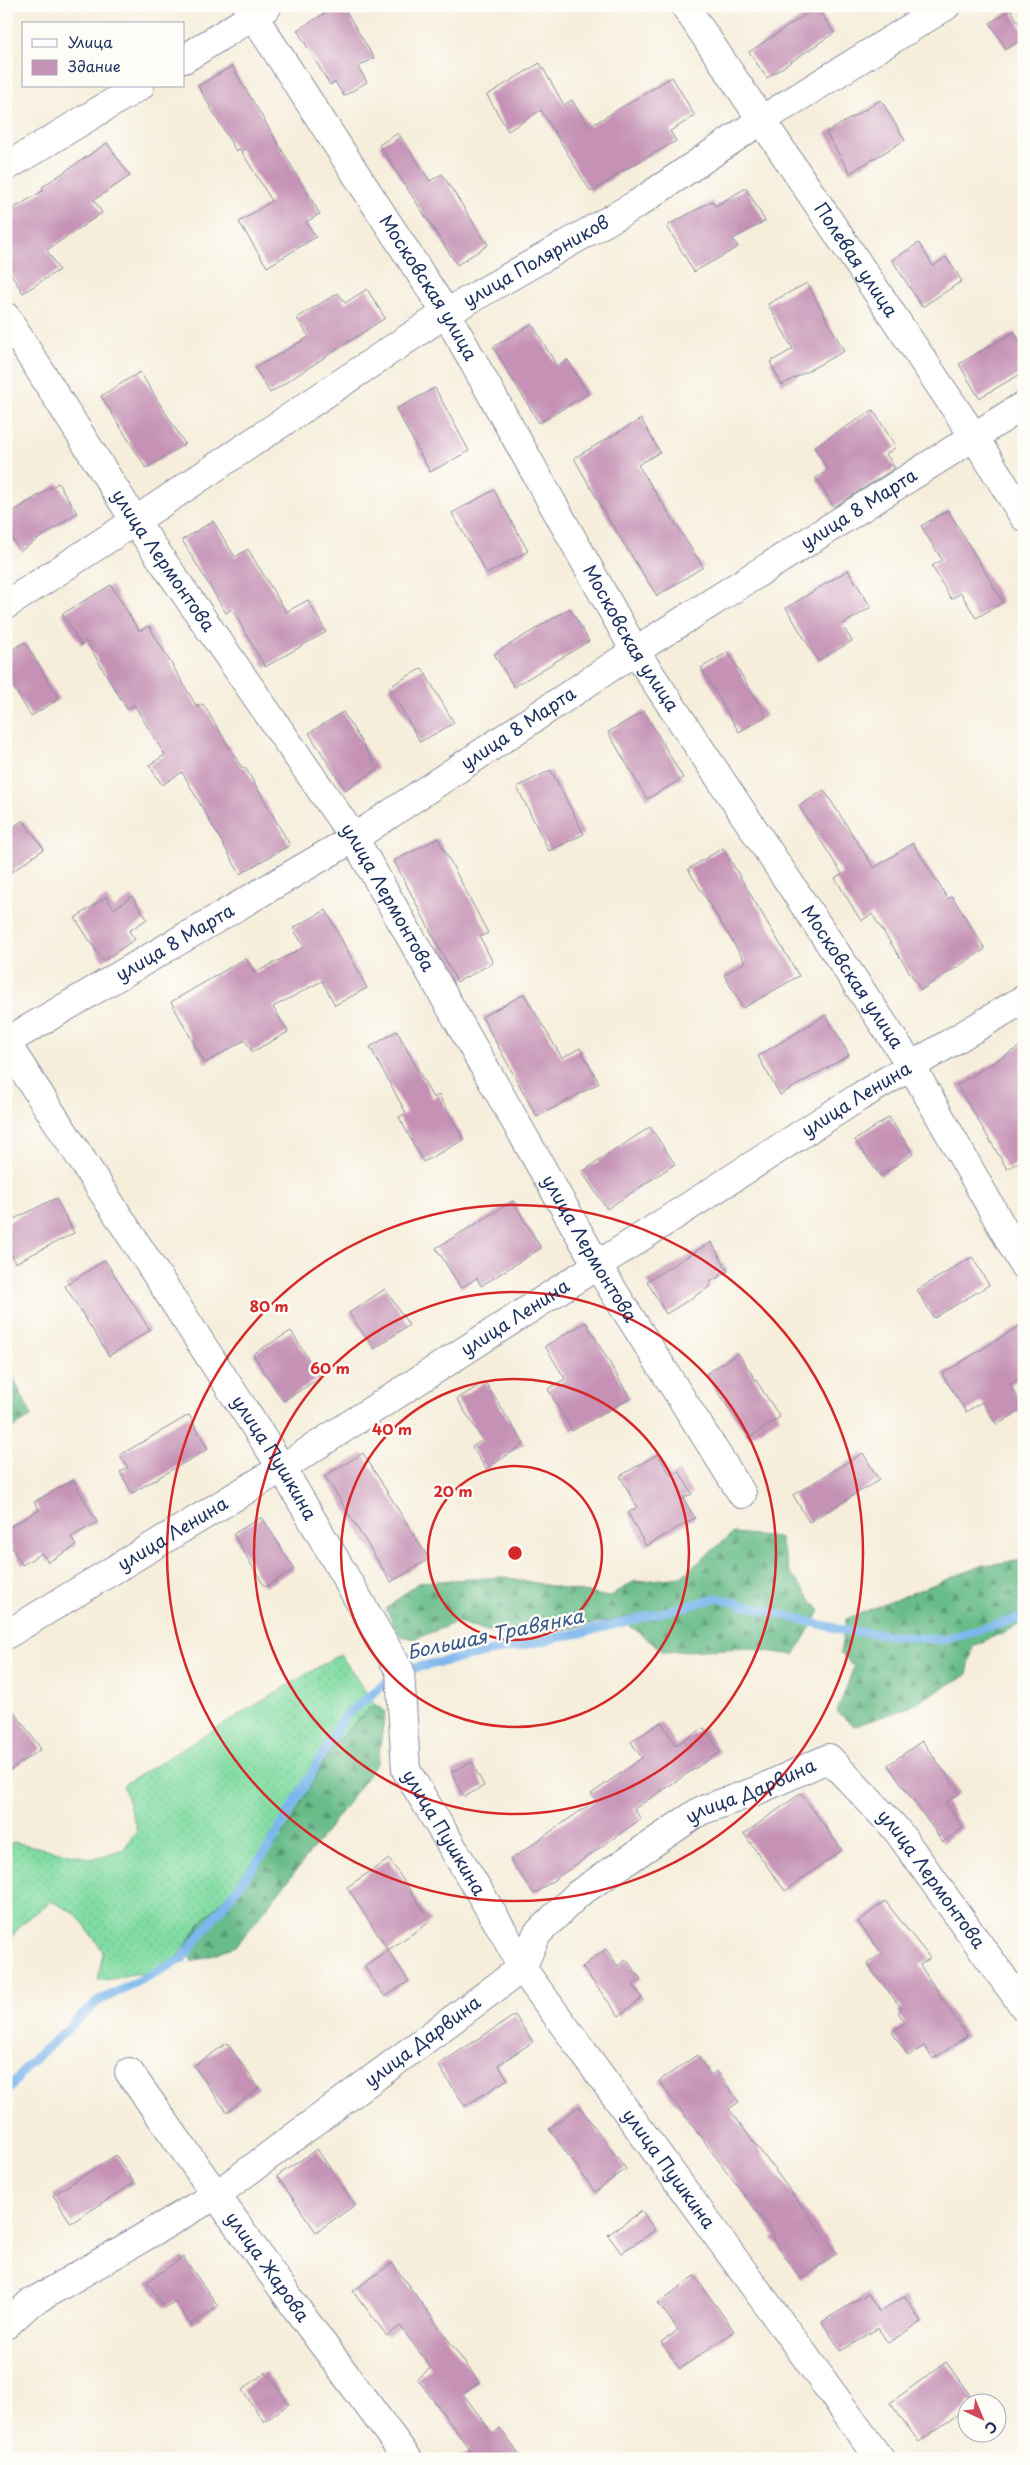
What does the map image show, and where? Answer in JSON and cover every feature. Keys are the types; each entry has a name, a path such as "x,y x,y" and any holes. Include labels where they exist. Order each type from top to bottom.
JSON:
{"street":[{"name":"Полевая улица","path":"685,6 760,122 973,435 1024,518"},
{"name":"улица Полярников","path":"6,605 446,313 637,204 760,122 946,6"},
{"path":"185,58 256,10"},
{"name":"Московская улица","path":"256,10 446,313 636,650 912,1067 1024,1266"},
{"path":"6,167 137,88"},
{"name":"улица Лермонтова","path":"6,317 135,521 354,838 597,1265 742,1494"},
{"name":"улица 8 Марта","path":"6,1042 354,838 636,650 1024,404"},
{"name":"улица Ленина","path":"6,1635 282,1468 859,1097 1024,999"},
{"name":"улица Пушкина","path":"6,1042 282,1468 400,1671 406,1770 504,1933 522,1968 880,2459"},
{"name":"улица Лермонтова","path":"829,1758 896,1829 1024,2007"},
{"name":"улица Дарвина","path":"6,2325 29,2304 216,2195 522,1968 538,1934 586,1889 700,1811 756,1791 829,1758"},
{"name":"улица Жарова","path":"129,2072 299,2312 408,2459"}],"green space":[{"path":"6,1363 32,1416 6,1432"},
{"path":"733,1533 779,1537 789,1571 820,1611 794,1655 744,1648 664,1652 621,1619 512,1638 457,1622 415,1639 400,1636 386,1609 419,1582 504,1577 609,1597 633,1582 681,1577"},
{"path":"1024,1560 1024,1623 973,1646 967,1675 902,1710 854,1726 837,1712 854,1667 840,1653 846,1619 983,1565"},
{"path":"340,1654 374,1704 333,1746 281,1840 202,1921 175,1960 146,1975 134,1974 98,1980 103,1951 76,1914 51,1901 19,1926 6,1947 6,1847 13,1842 93,1859 124,1849 137,1830 123,1785"},
{"path":"374,1704 385,1711 378,1762 313,1849 236,1946 192,1962 185,1948 202,1921 281,1840 333,1746"}],"building":[{"path":"337,6 343,6 374,58 358,67 367,82 344,96 335,82 330,85 297,30"},
{"path":"817,7 834,33 767,78 749,52"},
{"path":"1011,10 1024,32 1024,39 1006,49 990,23"},
{"path":"540,63 564,105 572,100 589,127 672,77 695,116 670,131 676,141 617,174 591,192 541,110 508,131 487,95"},
{"path":"232,66 320,214 306,222 316,237 267,267 239,222 272,201 240,149 236,151 198,86"},
{"path":"881,100 905,140 850,173 826,133"},
{"path":"398,133 430,181 442,174 488,245 457,265 379,145"},
{"path":"107,143 130,176 94,200 102,213 47,250 59,270 23,293 6,266 6,213 44,190 42,187"},
{"path":"746,188 765,221 733,239 738,247 694,272 667,226 712,201 715,206"},
{"path":"919,243 933,266 946,257 962,281 922,307 892,260"},
{"path":"807,283 844,351 782,385 770,362 793,349 768,304"},
{"path":"367,289 385,318 270,393 255,368 309,337 297,318 338,293 345,303"},
{"path":"532,324 557,366 568,360 588,394 539,423 493,347"},
{"path":"1014,332 1024,348 1024,372 979,398 959,364"},
{"path":"140,372 185,444 146,468 101,396"},
{"path":"435,388 469,451 430,472 396,409"},
{"path":"873,410 896,447 886,454 895,468 834,507 816,478 828,470 814,447"},
{"path":"641,419 660,452 638,465 703,567 657,596 610,522 574,458"},
{"path":"58,483 77,513 20,551 6,530 6,516"},
{"path":"494,490 528,551 487,574 452,513"},
{"path":"948,510 1003,602 976,618 961,593 951,599 932,566 942,560 921,526"},
{"path":"213,521 235,557 248,549 286,612 308,600 326,632 265,667 232,609 226,613 182,540"},
{"path":"848,570 871,607 842,625 852,641 818,661 786,608"},
{"path":"111,585 139,631 149,626 197,707 203,704 242,768 245,767 290,845 240,874 182,772 162,785 149,765 165,755 134,705 127,709 86,641 81,645 62,614"},
{"path":"570,608 589,641 514,687 494,654"},
{"path":"25,642 59,699 31,716 6,675 6,653"},
{"path":"728,652 766,716 739,732 701,668"},
{"path":"422,668 454,723 420,742 389,687"},
{"path":"644,711 683,778 647,799 608,732"},
{"path":"343,712 378,769 345,790 309,733"},
{"path":"551,770 584,834 549,851 517,787"},
{"path":"824,790 874,868 913,843 948,899 952,896 985,949 921,990 872,914 861,921 835,878 842,874 799,806"},
{"path":"23,820 44,849 6,876 6,832"},
{"path":"438,838 488,933 480,937 493,963 457,982 394,861"},
{"path":"723,848 799,976 743,1008 724,975 745,962 688,869"},
{"path":"132,896 147,919 129,931 135,939 103,961 75,918 106,897 114,909"},
{"path":"326,910 367,988 335,1005 322,981 273,1007 288,1032 252,1052 245,1040 205,1063 171,1002 246,958 255,973 304,947 293,928"},
{"path":"524,994 562,1058 580,1048 599,1083 537,1117 482,1017"},
{"path":"826,1015 849,1055 780,1095 758,1056"},
{"path":"397,1031 433,1098 439,1095 464,1140 423,1162 399,1117 406,1113 370,1047"},
{"path":"1024,1044 1024,1159 1007,1169 957,1085"},
{"path":"889,1117 913,1154 880,1176 855,1140"},
{"path":"650,1127 675,1164 607,1209 582,1172"},
{"path":"56,1198 74,1233 15,1263 6,1245 6,1223"},
{"path":"513,1201 541,1248 481,1286 477,1278 461,1288 436,1248"},
{"path":"711,1242 728,1271 709,1283 711,1286 666,1314 647,1281"},
{"path":"972,1257 989,1285 934,1318 917,1290"},
{"path":"105,1260 150,1330 109,1356 65,1286"},
{"path":"385,1289 409,1325 374,1349 349,1313"},
{"path":"586,1322 630,1398 572,1431 548,1389 565,1379 545,1346"},
{"path":"1024,1323 1024,1376 1010,1385 1024,1408 997,1425 982,1402 966,1412 942,1374"},
{"path":"291,1331 320,1378 283,1401 253,1354"},
{"path":"738,1353 780,1417 749,1438 706,1374"},
{"path":"485,1382 524,1444 486,1469 472,1447 483,1440 457,1399"},
{"path":"189,1415 208,1449 132,1493 120,1472 128,1468 120,1455"},
{"path":"363,1453 429,1559 391,1582 325,1476"},
{"path":"863,1453 879,1480 809,1522 793,1495"},
{"path":"658,1454 671,1476 679,1471 692,1494 683,1498 695,1518 646,1546 628,1513 637,1507 620,1476"},
{"path":"73,1480 97,1522 71,1537 76,1546 48,1562 42,1553 22,1565 6,1537 6,1529 39,1510 34,1502"},
{"path":"262,1517 294,1569 265,1587 233,1534"},
{"path":"6,1700 41,1749 6,1773"},
{"path":"661,1722 676,1745 704,1728 720,1752 634,1809 641,1819 534,1894 510,1860 596,1800 591,1794 642,1758 631,1742"},
{"path":"922,1741 960,1793 946,1803 963,1828 943,1842 888,1765"},
{"path":"472,1762 484,1786 464,1797 451,1772"},
{"path":"801,1793 842,1850 785,1891 744,1834"},
{"path":"389,1859 431,1921 388,1950 347,1887"},
{"path":"885,1901 930,1958 920,1965 967,2036 933,2059 924,2046 908,2056 892,2032 905,2023 898,2012 902,2009 867,1964 882,1953 858,1922"},
{"path":"606,1949 618,1966 626,1959 641,1979 633,1985 642,1998 619,2016 582,1967"},
{"path":"388,1950 409,1981 385,1997 364,1966"},
{"path":"515,2015 533,2042 498,2065 508,2079 465,2106 438,2065"},
{"path":"227,2043 259,2088 227,2112 194,2066"},
{"path":"697,2055 711,2075 717,2071 739,2102 729,2109 837,2253 801,2279 772,2238 775,2236 659,2081"},
{"path":"579,2106 626,2169 595,2192 549,2129"},
{"path":"317,2149 355,2205 316,2232 277,2176"},
{"path":"116,2155 134,2183 71,2223 53,2195"},
{"path":"642,2211 655,2230 621,2253 608,2235"},
{"path":"183,2257 218,2306 191,2325 175,2301 165,2308 147,2282"},
{"path":"392,2263 479,2382 463,2394 493,2434 500,2428 522,2459 458,2459 470,2450 417,2378 431,2368 400,2326 387,2336 353,2291"},
{"path":"695,2276 734,2331 680,2369 661,2342 678,2330 658,2303"},
{"path":"868,2293 879,2312 905,2296 921,2322 888,2343 878,2328 841,2351 822,2322"},
{"path":"946,2362 968,2392 958,2392 958,2414 919,2442 890,2403"},
{"path":"266,2372 289,2404 264,2422 242,2390"}],"waterway":[{"name":"Большая Травянка","path":"6,2093 28,2065 97,2002 182,1959 269,1847 344,1717 400,1671 593,1630 718,1598 842,1630 941,1640 1024,1617"}]}
